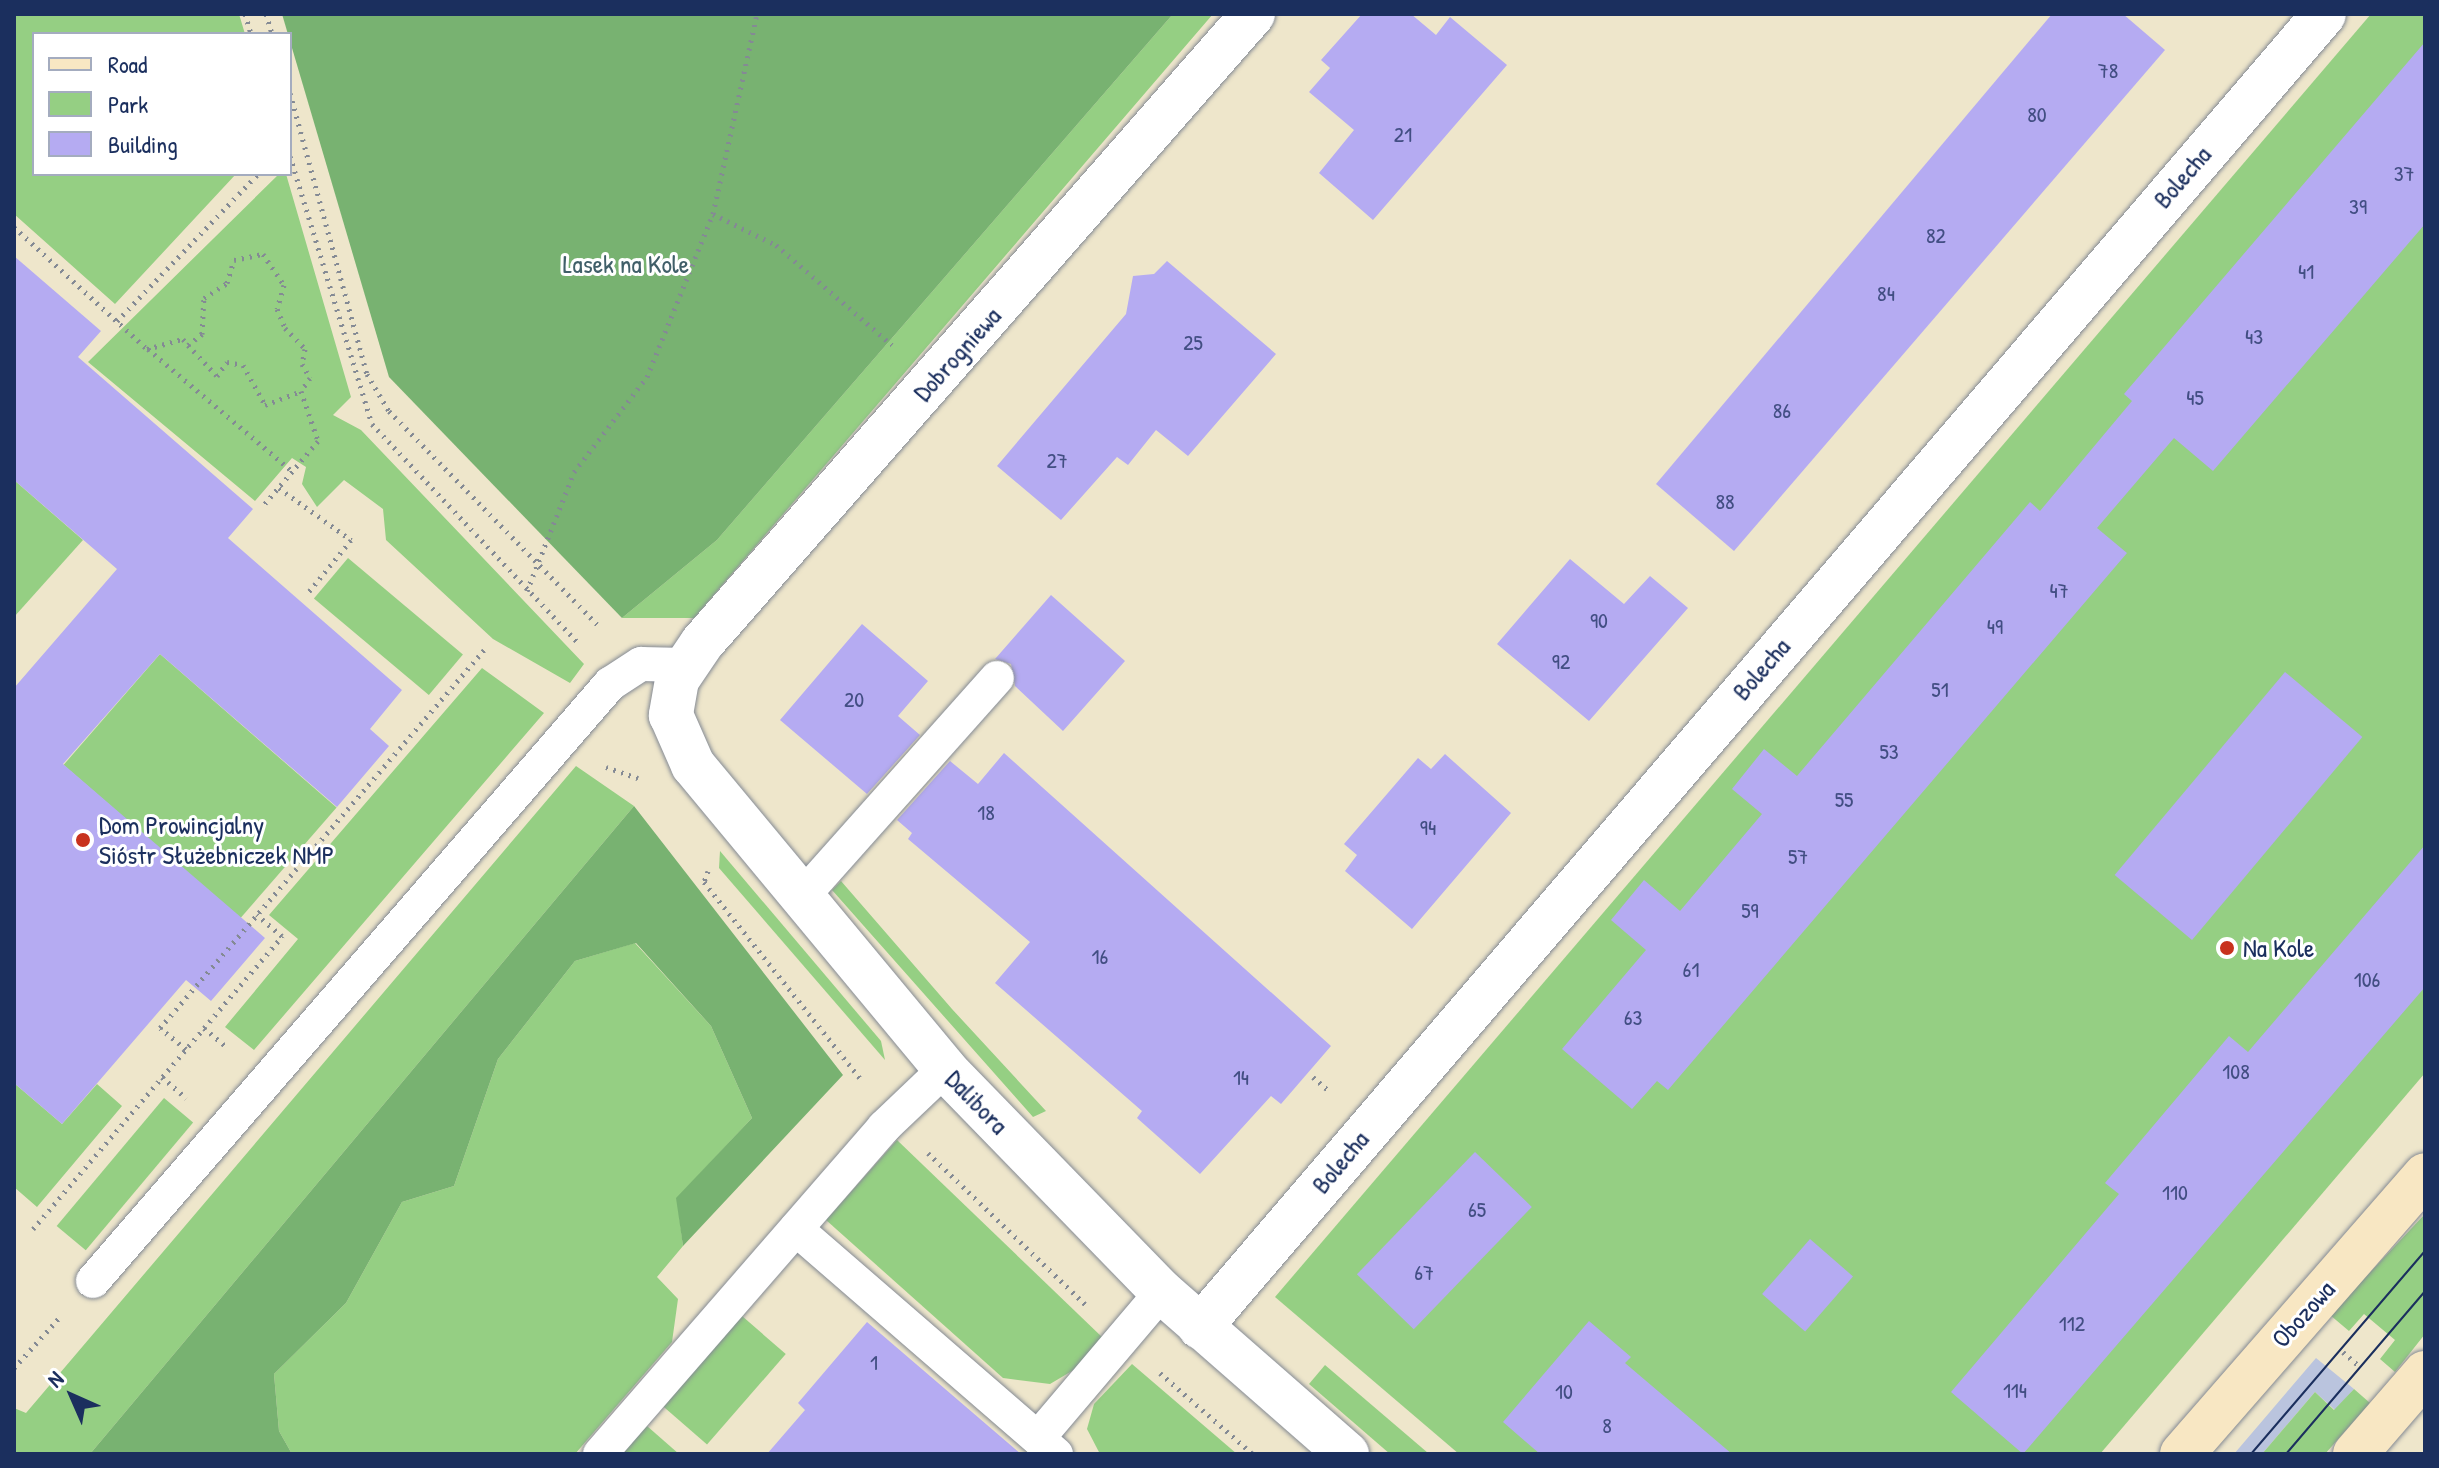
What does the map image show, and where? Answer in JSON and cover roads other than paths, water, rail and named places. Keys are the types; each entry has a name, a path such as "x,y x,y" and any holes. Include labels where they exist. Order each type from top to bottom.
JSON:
{"street":[{"name":"Dobrogniewa","path":"679,682 934,381 1253,14"},
{"name":"Bolecha","path":"1200,1327 2324,14"},
{"name":"Dalibora","path":"679,682 693,765 800,899 945,1069 1162,1292 1347,1454"},
{"name":"Obozowa","path":"2182,1454 2425,1175"},
{"path":"2355,1454 2425,1373"}],"lane":[{"path":"93,1281 610,684 641,664 679,682"},
{"path":"800,899 997,678"},
{"path":"600,1454 796,1229 945,1069"},
{"path":"796,1229 1047,1446 1162,1292"}],"tram line":[{"path":"2251,1454 2425,1251"},
{"path":"2286,1454 2425,1291"}],"place":[{"name":"Dom Prowincjalny Sióstr Służebniczek NMP","path":"83,840"},
{"name":"Na Kole","path":"2227,948"}],"park label":[{"name":"Lasek na Kole","path":"626,264"}]}
